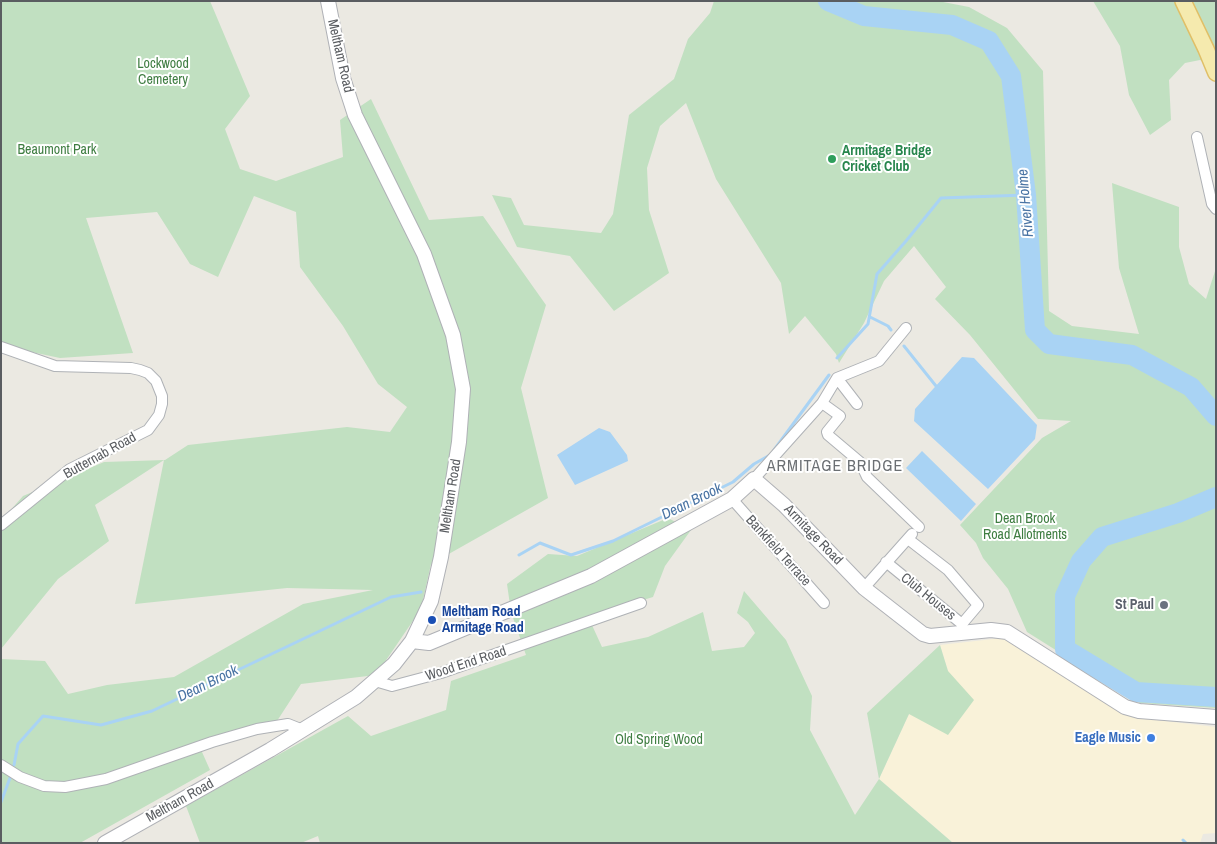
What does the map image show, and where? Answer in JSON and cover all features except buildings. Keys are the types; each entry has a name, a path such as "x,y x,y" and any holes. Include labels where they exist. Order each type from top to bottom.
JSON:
{"main road":[{"name":"Meltham Road","path":"105,843 304,730 356,697 394,664 412,641 430,600 441,557 459,442 463,389 453,335 424,254 355,115 343,78 328,1"},
{"path":"1183,1 1214,69"},
{"path":"412,641 429,643 591,576 732,499 754,479"},
{"name":"Armitage Road","path":"754,479 784,504 864,588 923,634 930,636 962,629 1007,632 1125,707 1139,711 1216,717"}],"street":[{"path":"1198,137 1212,204 1216,209"},
{"path":"754,479 822,403 837,378 879,361 906,328"},
{"name":"Butternab Road","path":"1,347 55,366 131,368 140,370 148,373 156,381 162,396 159,415 148,430 70,469 1,525"},
{"path":"837,378 857,404"},
{"path":"822,403 840,416 827,432 828,435 860,462 867,478 921,524 864,588"},
{"name":"Bankfield Terrace","path":"732,499 824,604"},
{"path":"908,539 948,570 978,605 962,629"},
{"name":"Club Houses","path":"886,562 962,629"},
{"name":"Wood End Road","path":"375,682 392,686 442,673 641,603"},
{"path":"1,766 20,777 44,786 65,787 106,779 212,742 257,729 288,724 304,730"}],"shaded area":[{"path":"1002,638 1139,718 1216,727 1216,833 1203,834 1200,843 953,843 879,779 909,714 948,671 940,645"}],"green space":[{"path":"1,1 210,1 250,96 225,129 240,169 276,181 343,157 340,120 371,99 429,220 483,216 546,305 521,388 548,498 431,564 421,609 376,675 301,684 277,721 198,743 210,770 80,843 1,843 1,659 45,661 68,694 107,685 174,677 303,604 373,590 287,588 135,604 164,460 188,445 347,427 390,432 407,407 378,384 343,326 300,267 296,212 254,196 218,277 190,264 157,212 86,218 133,353 60,358 22,350 1,342"},
{"name":"Dean Brook Road Allotments","path":"714,1 938,1 969,7 1007,28 1043,71 1049,311 1072,326 1139,334 1119,268 1112,183 1179,207 1179,247 1189,284 1206,299 1216,268 1216,708 1140,703 1027,632 1008,589 983,558 976,543 960,525 1042,438 1071,421 1038,419 970,335 935,299 946,287 914,246 884,281 864,323 839,363 836,354 805,316 789,334 781,283 716,179 686,103 660,126 647,168 649,210 669,273 614,311 570,256 517,247 492,195 511,198 524,225 601,233 613,214 629,115 674,79 688,39 710,13"},
{"path":"1093,1 1216,1 1216,69 1200,60 1185,63 1169,80 1171,120 1150,135 1129,95 1120,46"},
{"path":"164,460 95,505 109,541 58,579 1,649 1,521 23,496 104,462"},
{"name":"Old Spring Wood","path":"668,518 691,530 665,566 653,597 600,613 591,623 602,647 648,637 703,612 712,651 744,647 755,633 748,622 737,613 744,591 786,640 812,696 810,730 855,815 879,779 953,843 320,843 318,836 301,843 200,843 186,806 348,716 371,736 446,710 451,681 526,655 511,612 507,584 548,554 577,556"},
{"path":"940,645 948,671 974,700 948,735 909,714 879,779 867,713"}],"water":[{"path":"962,357 974,358 1037,425 1035,439 988,489 914,421 915,409"},
{"path":"599,428 610,432 627,455 628,461 575,485 557,455"},
{"path":"922,451 976,504 961,521 906,468"}],"waterway":[{"name":"River Holme","path":"828,1 864,16 952,25 989,41 1011,76 1026,195 1035,330 1049,344 1132,355 1191,387 1216,416"},
{"name":"Dean Brook","path":"837,358 868,324 877,274 941,198 1026,195"},
{"path":"870,317 888,326 891,330"},
{"path":"904,346 936,386"},
{"name":"Dean Brook","path":"774,450 829,375"},
{"name":"Dean Brook","path":"519,555 540,543 571,555 613,541 733,482 754,464 770,455"},
{"name":"River Holme","path":"1216,497 1178,513 1102,537 1081,561 1065,596 1065,649 1136,692 1216,697"},
{"name":"Dean Brook","path":"14,765 18,744 43,716 101,725 152,711 391,597 421,592"},
{"name":"Dean Brook","path":"1,802 10,778"},
{"path":"1183,840 1186,843"}],"place":[{"name":"Armitage Bridge Cricket Club","path":"832,159"},
{"name":"St Paul","path":"1164,605"},
{"name":"Meltham Road Armitage Road","path":"432,620"},
{"name":"Eagle Music","path":"1151,738"}],"district":[{"name":"ARMITAGE BRIDGE","path":"835,467"}],"park label":[{"name":"Lockwood Cemetery","path":"163,72"},
{"name":"Beaumont Park","path":"57,150"}]}
